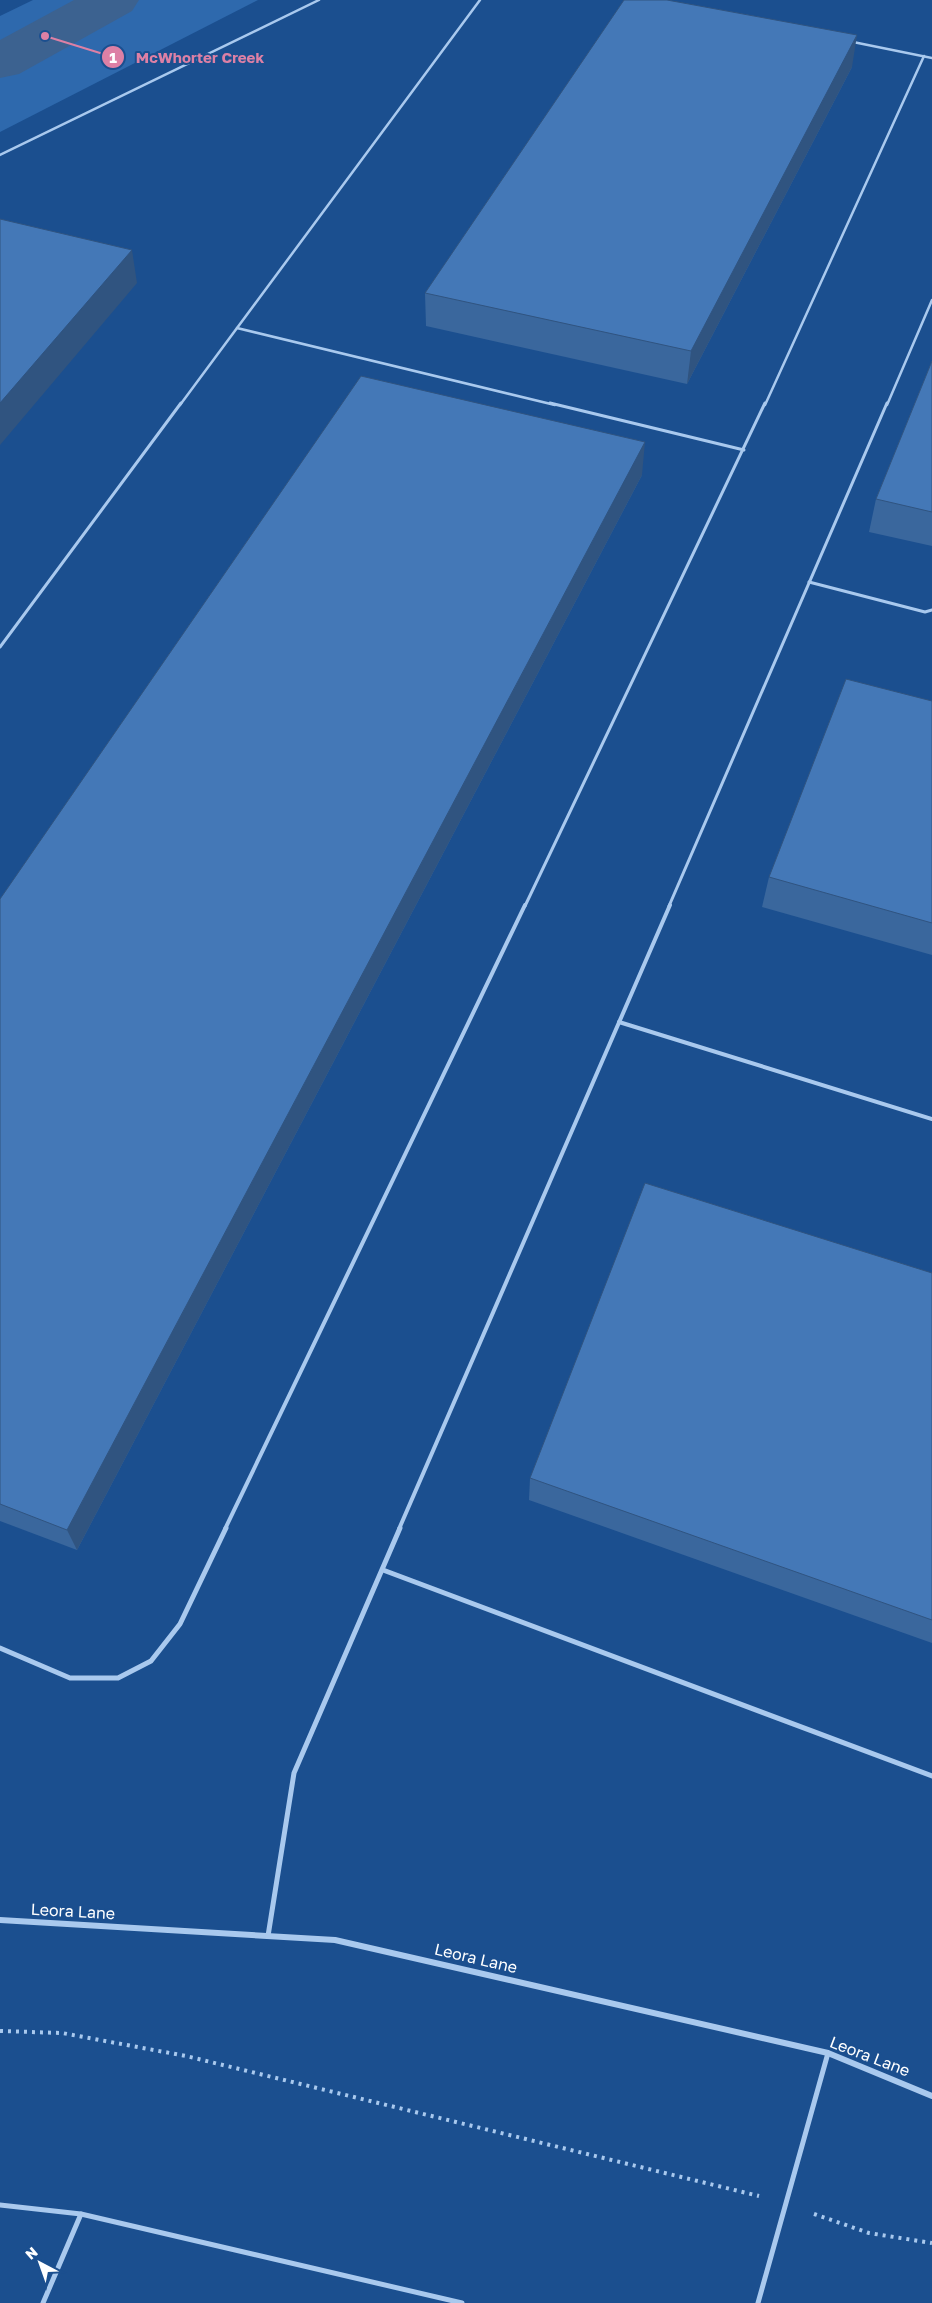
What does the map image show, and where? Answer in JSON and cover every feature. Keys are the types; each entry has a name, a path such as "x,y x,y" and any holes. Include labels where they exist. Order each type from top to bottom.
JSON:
{"street":[{"name":"Leora Lane","path":"0,1920 335,1940 828,2053 932,2096"}],"lane":[{"path":"0,155 319,0"},
{"path":"0,647 480,0"},
{"path":"847,41 932,58"},
{"path":"0,1648 70,1678 118,1678 151,1661 180,1624 744,450 924,56"},
{"path":"268,1937 294,1773 932,300"},
{"path":"237,328 744,450"},
{"path":"810,582 925,612 932,610"},
{"path":"619,1022 932,1119"},
{"path":"383,1570 932,1776"},
{"path":"758,2303 828,2053"},
{"path":"0,2205 81,2214 462,2303"},
{"path":"43,2303 81,2214"}],"path":[{"path":"0,2031 62,2033 186,2056 786,2202 838,2224 869,2233 932,2242"}],"shaded area":[{"path":"33,0 258,0 0,132 0,16"}],"building":[{"path":"624,0 667,0 857,35 691,351 425,293"},
{"path":"0,219 132,250 0,403"},
{"path":"932,361 932,512 876,499"},
{"path":"361,376 645,442 67,1530 0,1504 0,899"},
{"path":"846,679 932,701 932,923 769,877"},
{"path":"645,1183 932,1273 932,1620 530,1478"}],"waterway":[{"path":"0,62 113,0"}],"place":[{"name":"McWhorter Creek","path":"45,36"}]}
